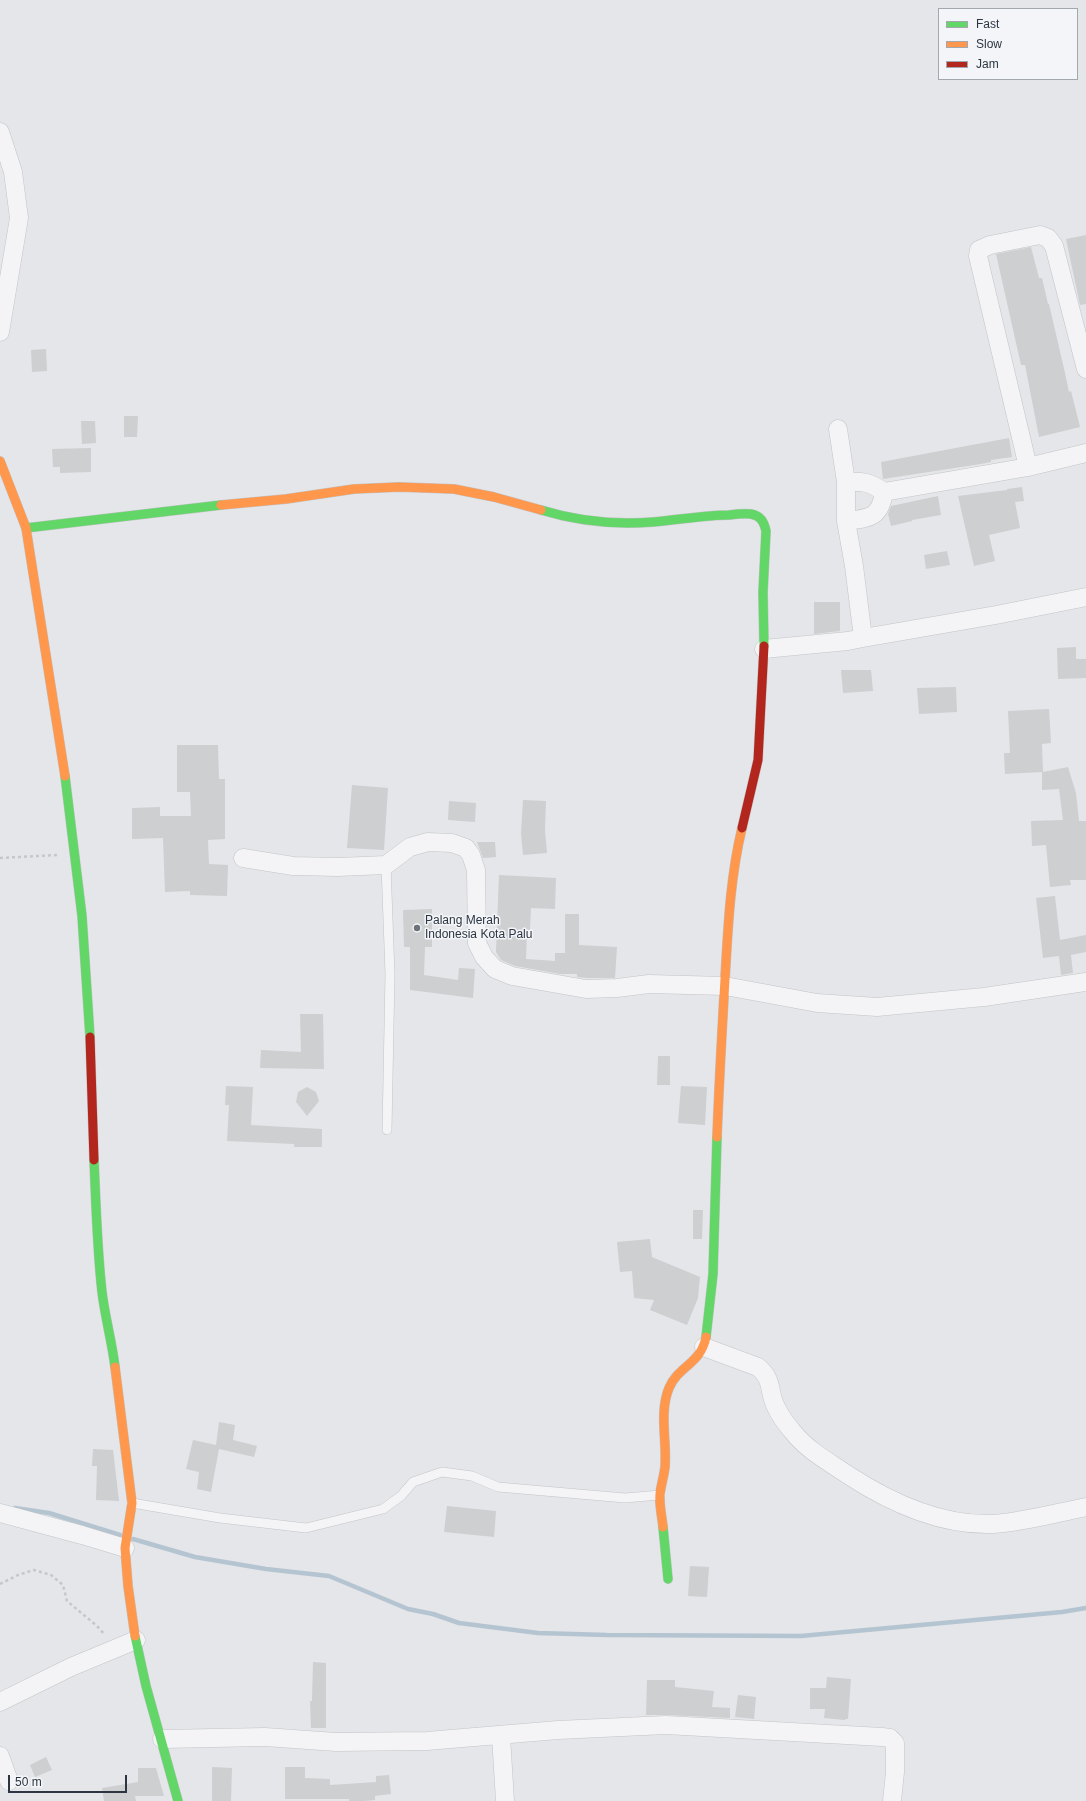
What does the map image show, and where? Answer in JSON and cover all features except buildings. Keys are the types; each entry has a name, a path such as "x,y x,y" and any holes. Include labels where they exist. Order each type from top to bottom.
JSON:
{"street":[{"path":"0,132 13,172 19,218 0,332"},
{"path":"1028,466 978,256 979,250 990,245 1040,235 1048,238 1054,246 1086,369"},
{"path":"838,429 846,482 846,520 854,566 863,638"},
{"path":"846,482 863,482 875,486 884,492 1028,466 1086,453"},
{"path":"0,460 26,528 64,766 82,916 89,1021 97,1246 102,1294 112,1342 132,1502 126,1545 128,1586 136,1640 146,1686 162,1739 178,1801"},
{"path":"26,528 175,510 286,499 354,489 399,488 454,489 494,497 568,518 594,521 618,523 652,522 712,515 750,514 759,517 764,523 766,530 763,592 764,649 758,760 735,858 729,902 720,1059 714,1274 704,1347 698,1357 676,1376 669,1388 665,1405 665,1467 660,1495 668,1579"},
{"path":"846,520 862,519 877,514 882,505 884,492"},
{"path":"764,649 848,641 996,615 1086,597"},
{"path":"243,858 293,866 338,867 386,865 410,847 428,842 452,843 466,848 471,855 476,870 477,943 484,957 495,969 512,976 586,989 617,988 649,984 725,986 818,1003 877,1007 984,997 1086,982"},
{"path":"704,1347 758,1367 765,1372 769,1381 775,1406 794,1433 813,1451 878,1494 910,1508 958,1523 994,1524 1086,1507"},
{"path":"0,1514 126,1545"},
{"path":"0,1702 71,1668 136,1640"},
{"path":"162,1739 265,1737 336,1742 427,1742 612,1726 666,1726 890,1738 895,1742 896,1753 892,1801"},
{"path":"501,1736 506,1801"},
{"path":"0,1756 8,1781"}],"lane":[{"path":"386,865 390,974 387,1130"},
{"path":"132,1502 220,1518 306,1528 383,1509 401,1496 413,1482 442,1472 472,1476 498,1486 625,1498 660,1495"}],"path":[{"path":"0,858 75,855"},
{"path":"0,1584 18,1575 34,1570 50,1575 63,1585 67,1601 97,1626 115,1649"}],"waterway":[{"path":"15,1508 49,1513 120,1535"},
{"path":"133,1539 195,1557 266,1569 329,1576 408,1609 433,1614 459,1623 538,1633 607,1635 801,1636 1062,1612 1086,1608"}],"traffic: fast":[{"path":"26,528 221,505"},
{"path":"541,510 568,517 625,523 653,522 720,515 751,514 757,516 763,522 766,531 763,592 764,646"},
{"path":"65,776 82,916 90,1037"},
{"path":"706,1337 713,1274 717,1137"},
{"path":"94,1160 100,1276 115,1367"},
{"path":"663,1527 668,1579"},
{"path":"135,1636 146,1686 178,1801"}],"traffic: slow":[{"path":"0,461 26,528 65,776"},
{"path":"221,505 286,499 354,489 399,487 454,489 494,497 541,510"},
{"path":"717,1137 732,884 742,828"},
{"path":"663,1527 660,1506 660,1491 665,1467 664,1407 666,1397 673,1381 699,1353 706,1337"},
{"path":"115,1367 132,1503 125,1548 128,1586 135,1636"}],"traffic: jam":[{"path":"742,828 758,760 764,646"},
{"path":"90,1037 94,1160"}],"place":[{"name":"Palang Merah Indonesia Kota Palu","path":"417,928"}]}
